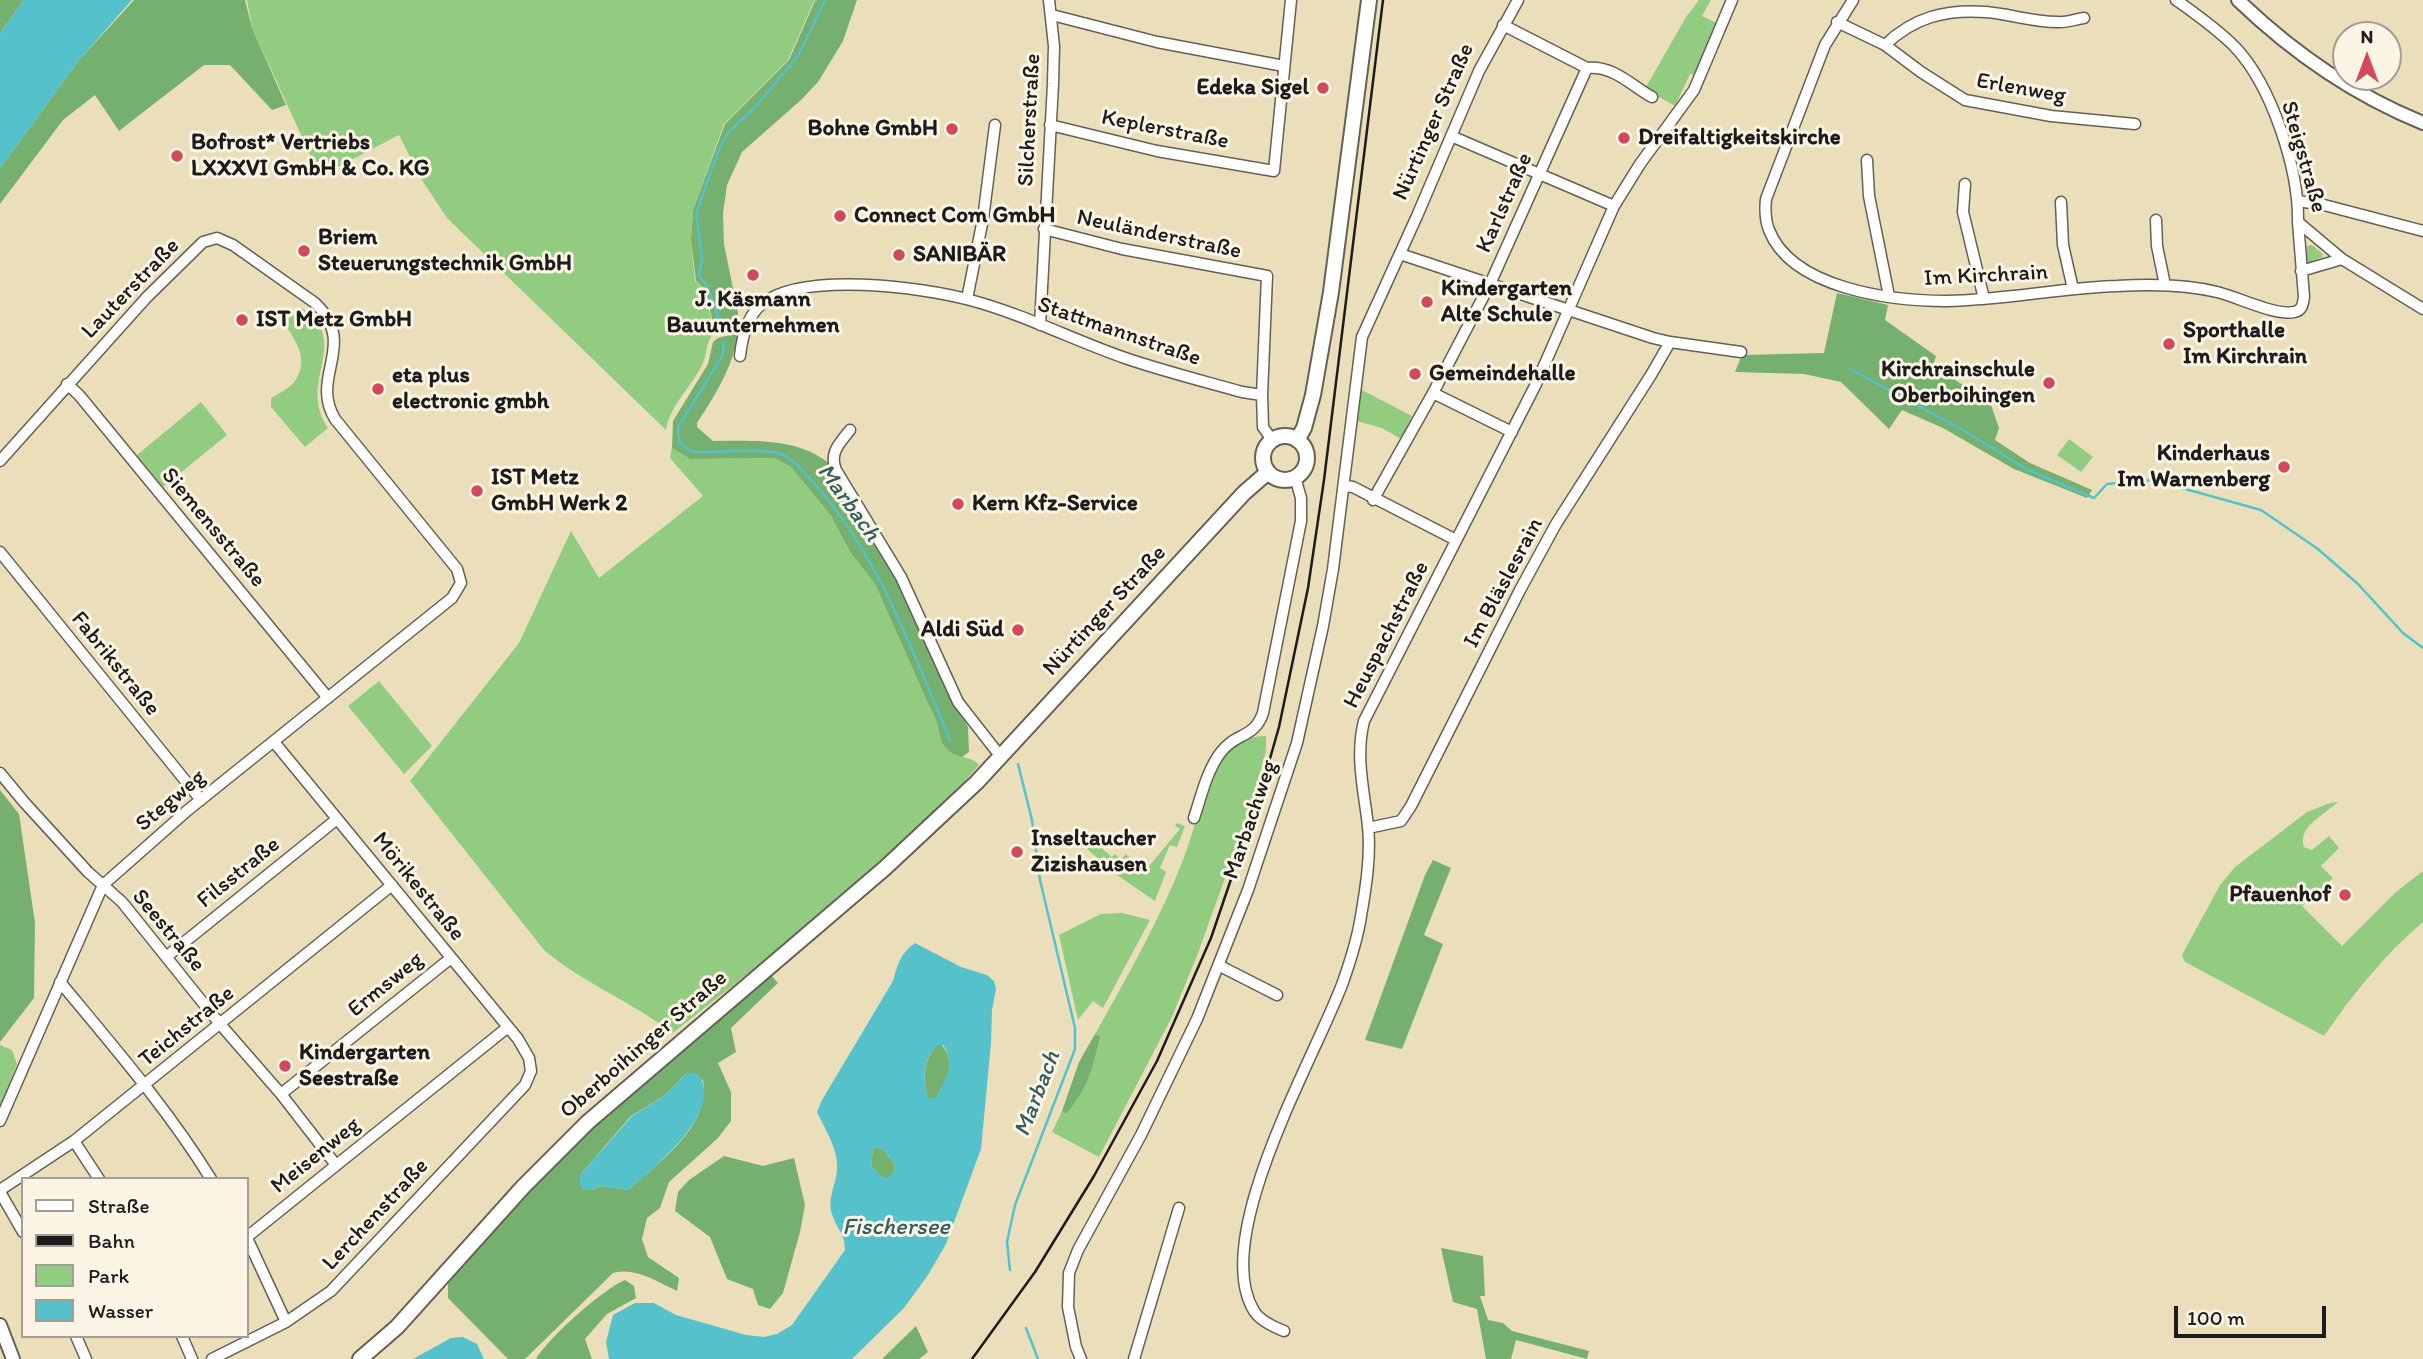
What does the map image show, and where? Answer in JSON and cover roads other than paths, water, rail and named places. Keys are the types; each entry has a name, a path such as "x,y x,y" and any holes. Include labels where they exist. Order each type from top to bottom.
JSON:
{"main road":[{"path":"1297,440 1304,428 1312,395 1331,292 1369,0"},
{"path":"1284,436 1297,440 1305,450 1307,458 1303,470 1295,477 1280,480 1268,472 1263,453 1272,440 1284,436"},
{"name":"Nürtinger Straße","path":"977,782 1244,493 1268,472"},
{"name":"Oberboihinger Straße","path":"360,1359 397,1327 523,1187 588,1122 885,868 977,782"}],"street":[{"name":"Silcherstraße","path":"1040,326 1054,84 1052,15 1049,0"},
{"path":"1052,15 1157,42 1284,66 1291,0"},
{"name":"Nürtinger Straße","path":"1395,264 1479,71 1518,0"},
{"name":"Heuspachstraße","path":"1284,1331 1256,1314 1248,1298 1245,1271 1247,1230 1255,1193 1282,1118 1344,981 1355,945 1368,860 1368,828 1359,755 1364,721 1554,347 1614,206 1625,186 1694,90 1732,0"},
{"name":"Im Kirchrain","path":"1853,0 1825,45 1766,199 1765,216 1776,245 1804,271 1837,285 1889,296 1945,301 2073,289 2165,285 2217,292 2275,312 2291,313 2298,312 2303,306 2304,297 2298,222"},
{"name":"Steigstraße","path":"2176,0 2220,34 2249,66 2278,125 2298,201 2298,222 2342,260 2423,309"},
{"path":"2238,0 2286,43 2328,72 2399,114 2423,123"},
{"path":"1885,45 1901,30 1923,18 1942,13 1985,12 2059,23 2084,18"},
{"name":"Erlenweg","path":"1838,22 1885,45 1948,91 1965,100 2051,116 2135,124"},
{"path":"1503,25 1587,68 1597,67 1624,77 1652,97"},
{"name":"Keplerstraße","path":"1050,125 1157,151 1274,171 1284,66"},
{"name":"Karlstraße","path":"1373,500 1490,284 1587,68"},
{"path":"967,299 983,219 995,125"},
{"path":"1451,136 1614,206"},
{"path":"1867,160 1869,196 1889,296"},
{"path":"1965,184 1963,212 1984,299"},
{"path":"2298,201 2324,205 2423,231"},
{"path":"2061,202 2063,245 2073,289"},
{"path":"2156,220 2157,246 2165,285"},
{"name":"Neuländerstraße","path":"1044,229 1122,249 1267,276 1262,395"},
{"name":"Lauterstraße","path":"0,461 147,297 203,242 210,238 224,240 327,314 335,342 326,389 328,408 457,569 461,583"},
{"path":"1400,254 1670,342 1741,352"},
{"path":"2301,271 2342,260"},
{"name":"Marbachweg","path":"1081,1359 1068,1307 1069,1273 1078,1250 1172,1072 1220,966 1297,743 1323,626 1362,337 1395,264"},
{"name":"Stattmannstraße","path":"740,356 746,327 761,304 772,297 798,288 819,285 862,285 923,291 967,299 1126,359 1242,392 1262,395"},
{"name":"Im Bläslesrain","path":"1368,828 1401,821 1411,806 1556,524 1670,342"},
{"name":"Siemensstraße","path":"67,384 328,698"},
{"path":"1433,393 1512,432"},
{"path":"1262,395 1263,427 1272,440"},
{"path":"850,430 836,448 832,460 836,470 901,577 958,702 1002,757"},
{"path":"1194,818 1219,755 1229,742 1256,728 1263,713 1301,521 1301,498 1295,477"},
{"path":"1344,486 1353,487 1373,500 1455,540"},
{"name":"Fabrikstraße","path":"0,552 201,800"},
{"name":"Stegweg","path":"0,1121 103,885 201,800 452,598 461,583"},
{"name":"Mörikestraße","path":"274,742 508,1027 529,1058"},
{"path":"0,773 103,885"},
{"name":"Filsstraße","path":"166,957 337,819"},
{"name":"Seestraße","path":"103,885 122,902 220,1024 281,1094 336,1165"},
{"name":"Teichstraße","path":"0,1191 74,1141 146,1085 392,885"},
{"name":"Ermsweg","path":"281,1094 451,958"},
{"path":"1220,966 1277,995"},
{"path":"60,982 146,1085 210,1177"},
{"name":"Meisenweg","path":"248,1237 508,1027"},
{"name":"Lerchenstraße","path":"212,1359 286,1322 331,1291 430,1184 505,1109 525,1085 531,1070 529,1058"},
{"path":"74,1141 98,1177"},
{"path":"0,1191 21,1228"},
{"path":"1134,1359 1179,1208"},
{"path":"248,1240 286,1322"},
{"path":"0,1325 3,1340 13,1359"},
{"path":"76,1338 86,1359"},
{"path":"183,1338 192,1359"}],"water":[{"path":"24,0 132,0 80,59 0,168 0,33"},
{"name":"Fischersee","path":"915,943 961,967 987,975 994,981 996,989 981,1149 946,1244 904,1308 852,1359 609,1359 606,1342 613,1315 635,1303 654,1303 676,1315 746,1335 764,1337 777,1334 792,1325 845,1250 844,1239 831,1208 837,1170 836,1155 817,1112 893,981 900,960","holes":["937,1045 943,1045 949,1065 946,1078 936,1097 929,1099 925,1070","876,1147 883,1150 895,1164 894,1172 888,1178 883,1178 871,1166 873,1149"]},
{"path":"697,1073 704,1088 703,1104 695,1120 669,1153 629,1190 601,1186 584,1190 579,1184 580,1175 632,1116 664,1096 686,1074"},
{"path":"463,1337 477,1344 484,1359 413,1359 451,1338"}],"waterway":[{"name":"Marbach","path":"722,327 707,286 699,276 702,258 696,214 727,134 757,105 798,56 825,0"},
{"name":"Marbach","path":"724,342 723,355 678,427 679,441 687,449 696,452 751,451 781,454 813,482 857,541 875,572 907,638 950,740"},
{"path":"1850,369 1963,430 2026,469 2094,498 2107,484 2153,480 2261,510 2318,549 2358,584 2403,633 2423,648"},
{"name":"Marbach","path":"1010,1270 1007,1242 1015,1205 1075,1049 1075,1028 1040,880 1032,820 1018,764"},
{"name":"Marbach","path":"1026,1328 1038,1359"}],"railway":[{"path":"972,1359 1035,1272 1094,1176 1157,1061 1211,938 1259,797 1279,727 1308,588 1324,480 1383,0"}],"place":[{"name":"Edeka Sigel","path":"1323,88"},
{"name":"Bohne GmbH","path":"952,129"},
{"name":"Dreifaltigkeitskirche","path":"1624,138"},
{"name":"Bofrost* Vertriebs LXXXVI GmbH & Co. KG","path":"177,156"},
{"name":"Connect Com GmbH","path":"840,216"},
{"name":"Briem Steuerungstechnik GmbH","path":"304,251"},
{"name":"SANIBÄR","path":"899,255"},
{"name":"J. Käsmann Bauunternehmen","path":"753,275"},
{"name":"Kindergarten Alte Schule","path":"1427,302"},
{"name":"IST Metz GmbH","path":"242,320"},
{"name":"Sporthalle Im Kirchrain","path":"2169,344"},
{"name":"Gemeindehalle","path":"1415,374"},
{"name":"Kirchrainschule Oberboihingen","path":"2049,383"},
{"name":"eta plus electronic gmbh","path":"378,389"},
{"name":"Kinderhaus Im Warnenberg","path":"2284,467"},
{"name":"IST Metz GmbH Werk 2","path":"477,491"},
{"name":"Kern Kfz-Service","path":"958,504"},
{"name":"Aldi Süd","path":"1018,630"},
{"name":"Inseltaucher Zizishausen","path":"1017,852"},
{"name":"Pfauenhof","path":"2345,895"},
{"name":"Kindergarten Seestraße","path":"285,1066"}]}
